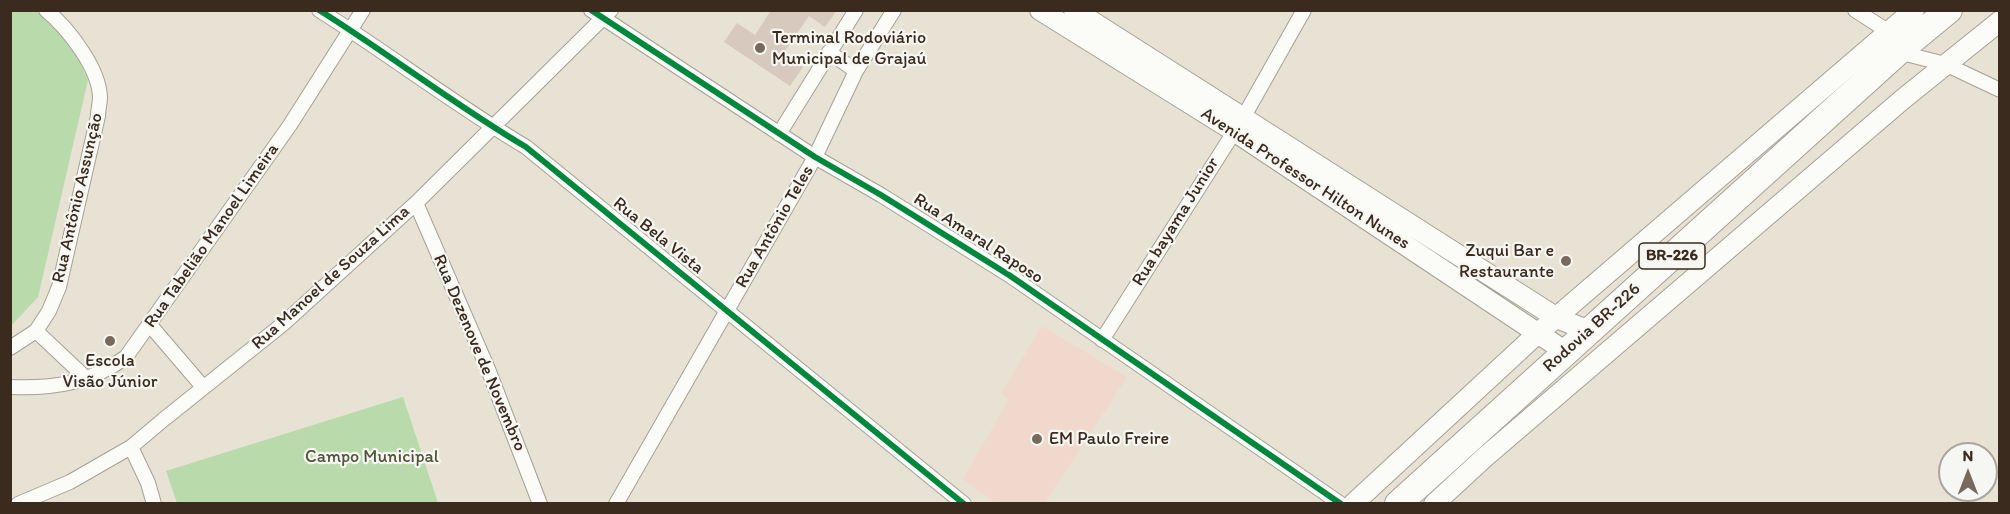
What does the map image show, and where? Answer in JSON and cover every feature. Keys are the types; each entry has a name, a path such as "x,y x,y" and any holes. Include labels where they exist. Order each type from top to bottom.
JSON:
{"highway":[{"name":"Rodovia BR-226","path":"1398,504 1589,332 1894,42 1949,10"}],"main road":[{"name":"Avenida Professor Hilton Nunes","path":"1040,10 1238,124 1557,318 1589,332"},
{"name":"Avenida Professor Hilton Nunes","path":"1074,10 1566,352"},
{"path":"1353,504 1538,333 1894,42 1914,10"},
{"path":"1434,504 1485,457 1945,64 2000,21"}],"street":[{"name":"Rua Antônio Assunção","path":"10,348 36,331 49,311 59,287 98,116 100,97 95,76 67,31 46,10"},
{"name":"Rua Bela Vista","path":"320,10 492,127 526,147 964,504"},
{"name":"Rua Tabelião Manoel Limeira","path":"10,387 38,388 87,379 107,371 126,357 290,125 363,10"},
{"name":"Rua Amaral Raposo","path":"591,10 608,15 779,134 1009,275 1341,504"},
{"path":"779,134 856,10"},
{"name":"Rua Antônio Teles","path":"616,504 815,157 856,71 894,10"},
{"name":"Rua bayama Junior","path":"1102,340 1238,124 1304,10"},
{"path":"1855,10 1894,42 2000,90"},
{"name":"Rua Manoel de Souza Lima","path":"18,504 70,482 131,447 283,324 416,203 608,15"},
{"path":"829,52 856,71"},
{"name":"Rua Dezenove de Novembro","path":"416,203 488,369 540,504"},
{"path":"150,325 203,387"},
{"path":"36,331 87,379"},
{"path":"131,447 148,483 154,504"}],"shaded area":[{"name":"EM Paulo Freire","path":"1042,326 1127,377 1045,503 996,503 963,479 1009,399 1001,394"}],"green space":[{"path":"11,11 40,13 68,37 88,80 38,297 11,326"},
{"name":"Campo Municipal","path":"403,397 438,503 177,503 166,471"}],"building":[{"name":"Terminal Rodoviário Municipal de Grajaú","path":"771,10 837,10 825,27 809,16 783,54 803,67 790,86 724,42 737,23 755,35"}],"cycle path":[{"path":"319,10 526,147 964,504"},
{"path":"591,10 815,157 881,195 1009,275 1341,504"}],"place":[{"name":"Terminal Rodoviário Municipal de Grajaú","path":"760,48"},
{"name":"Zuqui Bar e Restaurante","path":"1566,261"},
{"name":"Escola Visão Júnior","path":"110,341"},
{"name":"EM Paulo Freire","path":"1037,439"}]}
